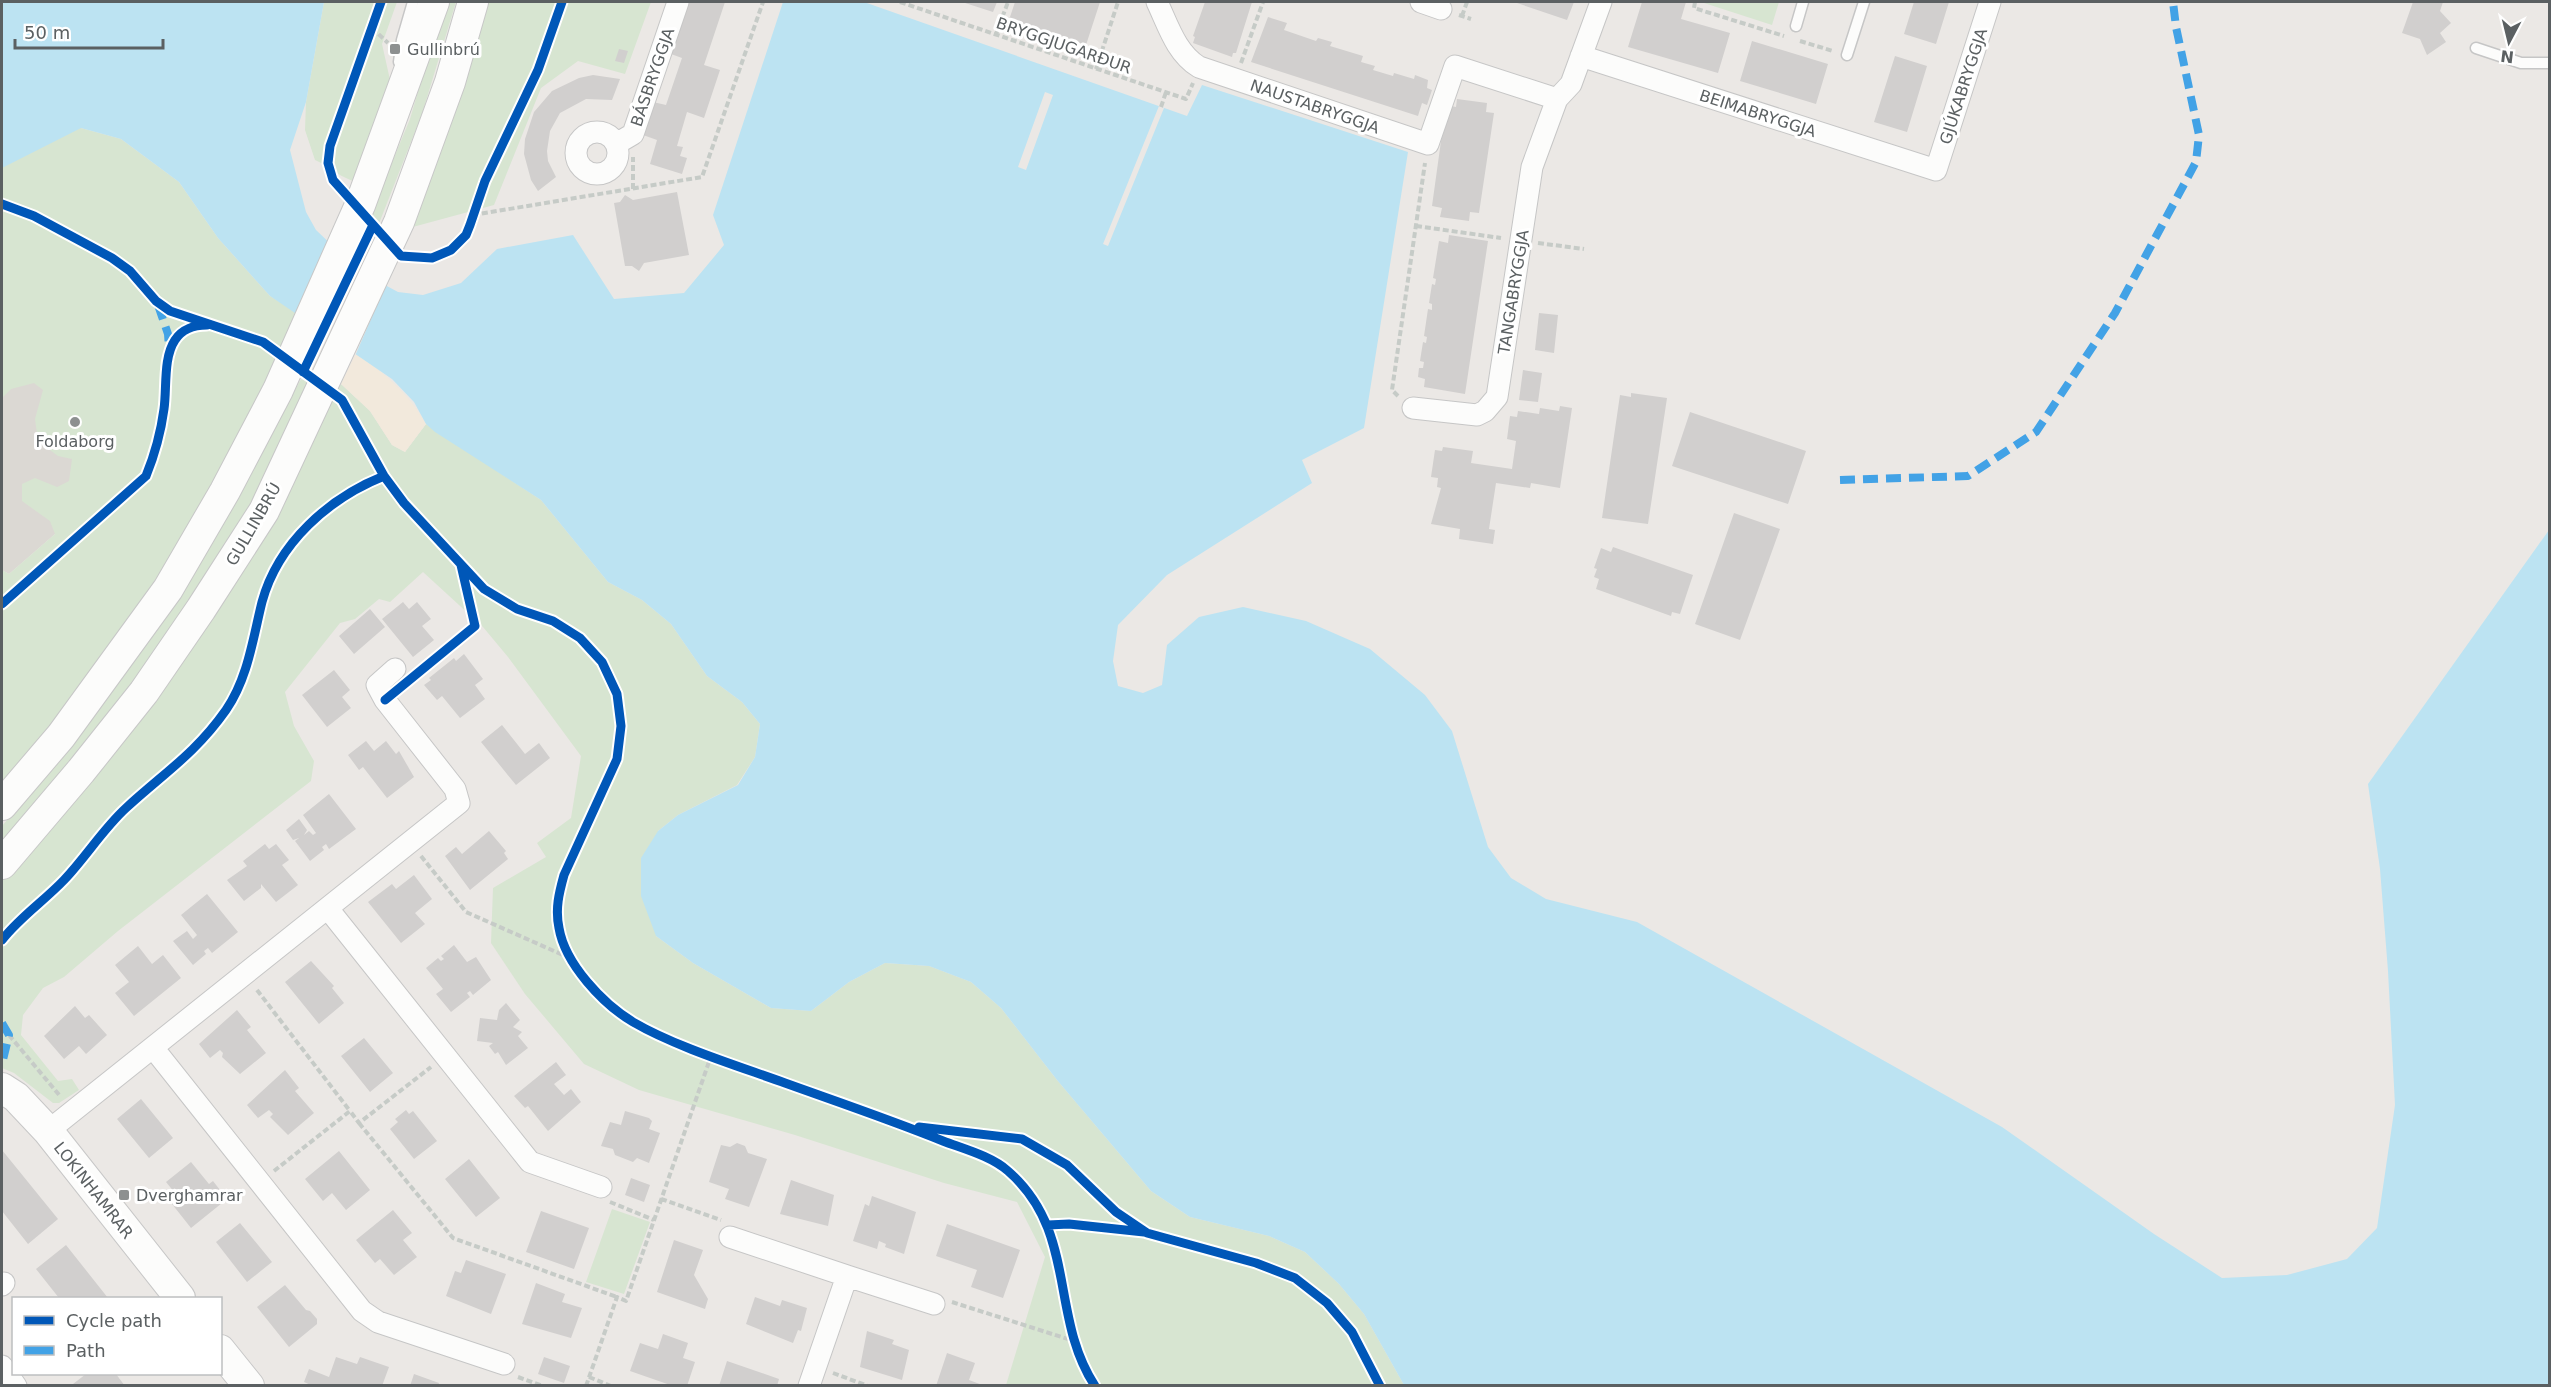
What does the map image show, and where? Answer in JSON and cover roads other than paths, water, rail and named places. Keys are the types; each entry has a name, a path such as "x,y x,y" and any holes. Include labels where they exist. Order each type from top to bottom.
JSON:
{"main road":[{"path":"2,805 61,736 168,589 225,490 278,390 360,205 434,2"},
{"name":"GULLINBRÚ","path":"2,864 144,692 264,511 399,222 450,82 473,2"},
{"name":"LOKINHAMRAR","path":"2,1088 16,1097 48,1131 178,1297"},
{"path":"222,1353 239,1382"}],"street":[{"name":"BÁSBRYGGJA","path":"624,139 678,2"},
{"name":"NAUSTABRYGGJA","path":"1157,2 1179,49 1187,60 1199,67 1428,144 1455,66 1557,99"},
{"path":"1421,2 1441,9"},
{"name":"TANGABRYGGJA","path":"1413,408 1467,416 1485,411 1497,397 1532,167 1557,99 1571,84 1601,2"},
{"name":"GJÚKABRYGGJA","path":"1936,170 1990,2"},
{"name":"BEIMABRYGGJA","path":"1581,56 1936,170"},
{"path":"48,1131 451,812 459,803 459,797 384,700 377,685 395,669"},
{"path":"328,910 530,1162 601,1187"},
{"path":"154,1049 369,1317 509,1370"},
{"path":"730,1237 934,1304"},
{"path":"812,1376 847,1276"},
{"path":"2,1366 16,1386"}],"lane":[{"path":"399,101 402,40 413,2"},
{"path":"1796,26 1803,2"},
{"path":"1847,55 1864,2"},
{"path":"2476,48 2521,63 2550,63"}],"water":[{"path":"2,2 324,2 306,102 290,150 306,212 316,230 359,271 398,292 423,295 461,283 497,249 573,235 614,299 684,293 724,245 713,215 783,2 864,2 1187,116 1202,85 1408,152 1364,428 1302,460 1312,483 1167,575 1118,625 1113,661 1118,686 1143,693 1162,685 1167,645 1199,617 1243,607 1306,621 1370,649 1425,695 1452,731 1488,847 1511,878 1546,899 1637,922 2002,1127 2154,1234 2222,1278 2287,1275 2347,1259 2377,1228 2395,1105 2380,869 2368,784 2549,530 2549,1385 1404,1385 1364,1314 1339,1284 1305,1252 1269,1236 1190,1217 1151,1191 1057,1080 1001,1008 971,982 929,966 885,963 849,982 811,1011 771,1008 693,963 656,936 641,896 641,858 658,831 678,815 738,785 755,757 760,724 742,702 707,676 671,624 642,600 608,582 541,500 435,432 426,424 414,402 392,379 270,296 218,238 179,182 121,139 81,128 2,168"}],"place":[{"name":"Gullinbrú","path":"395,49"},
{"name":"Foldaborg","path":"75,422"},
{"name":"Dverghamrar","path":"124,1195"}]}
